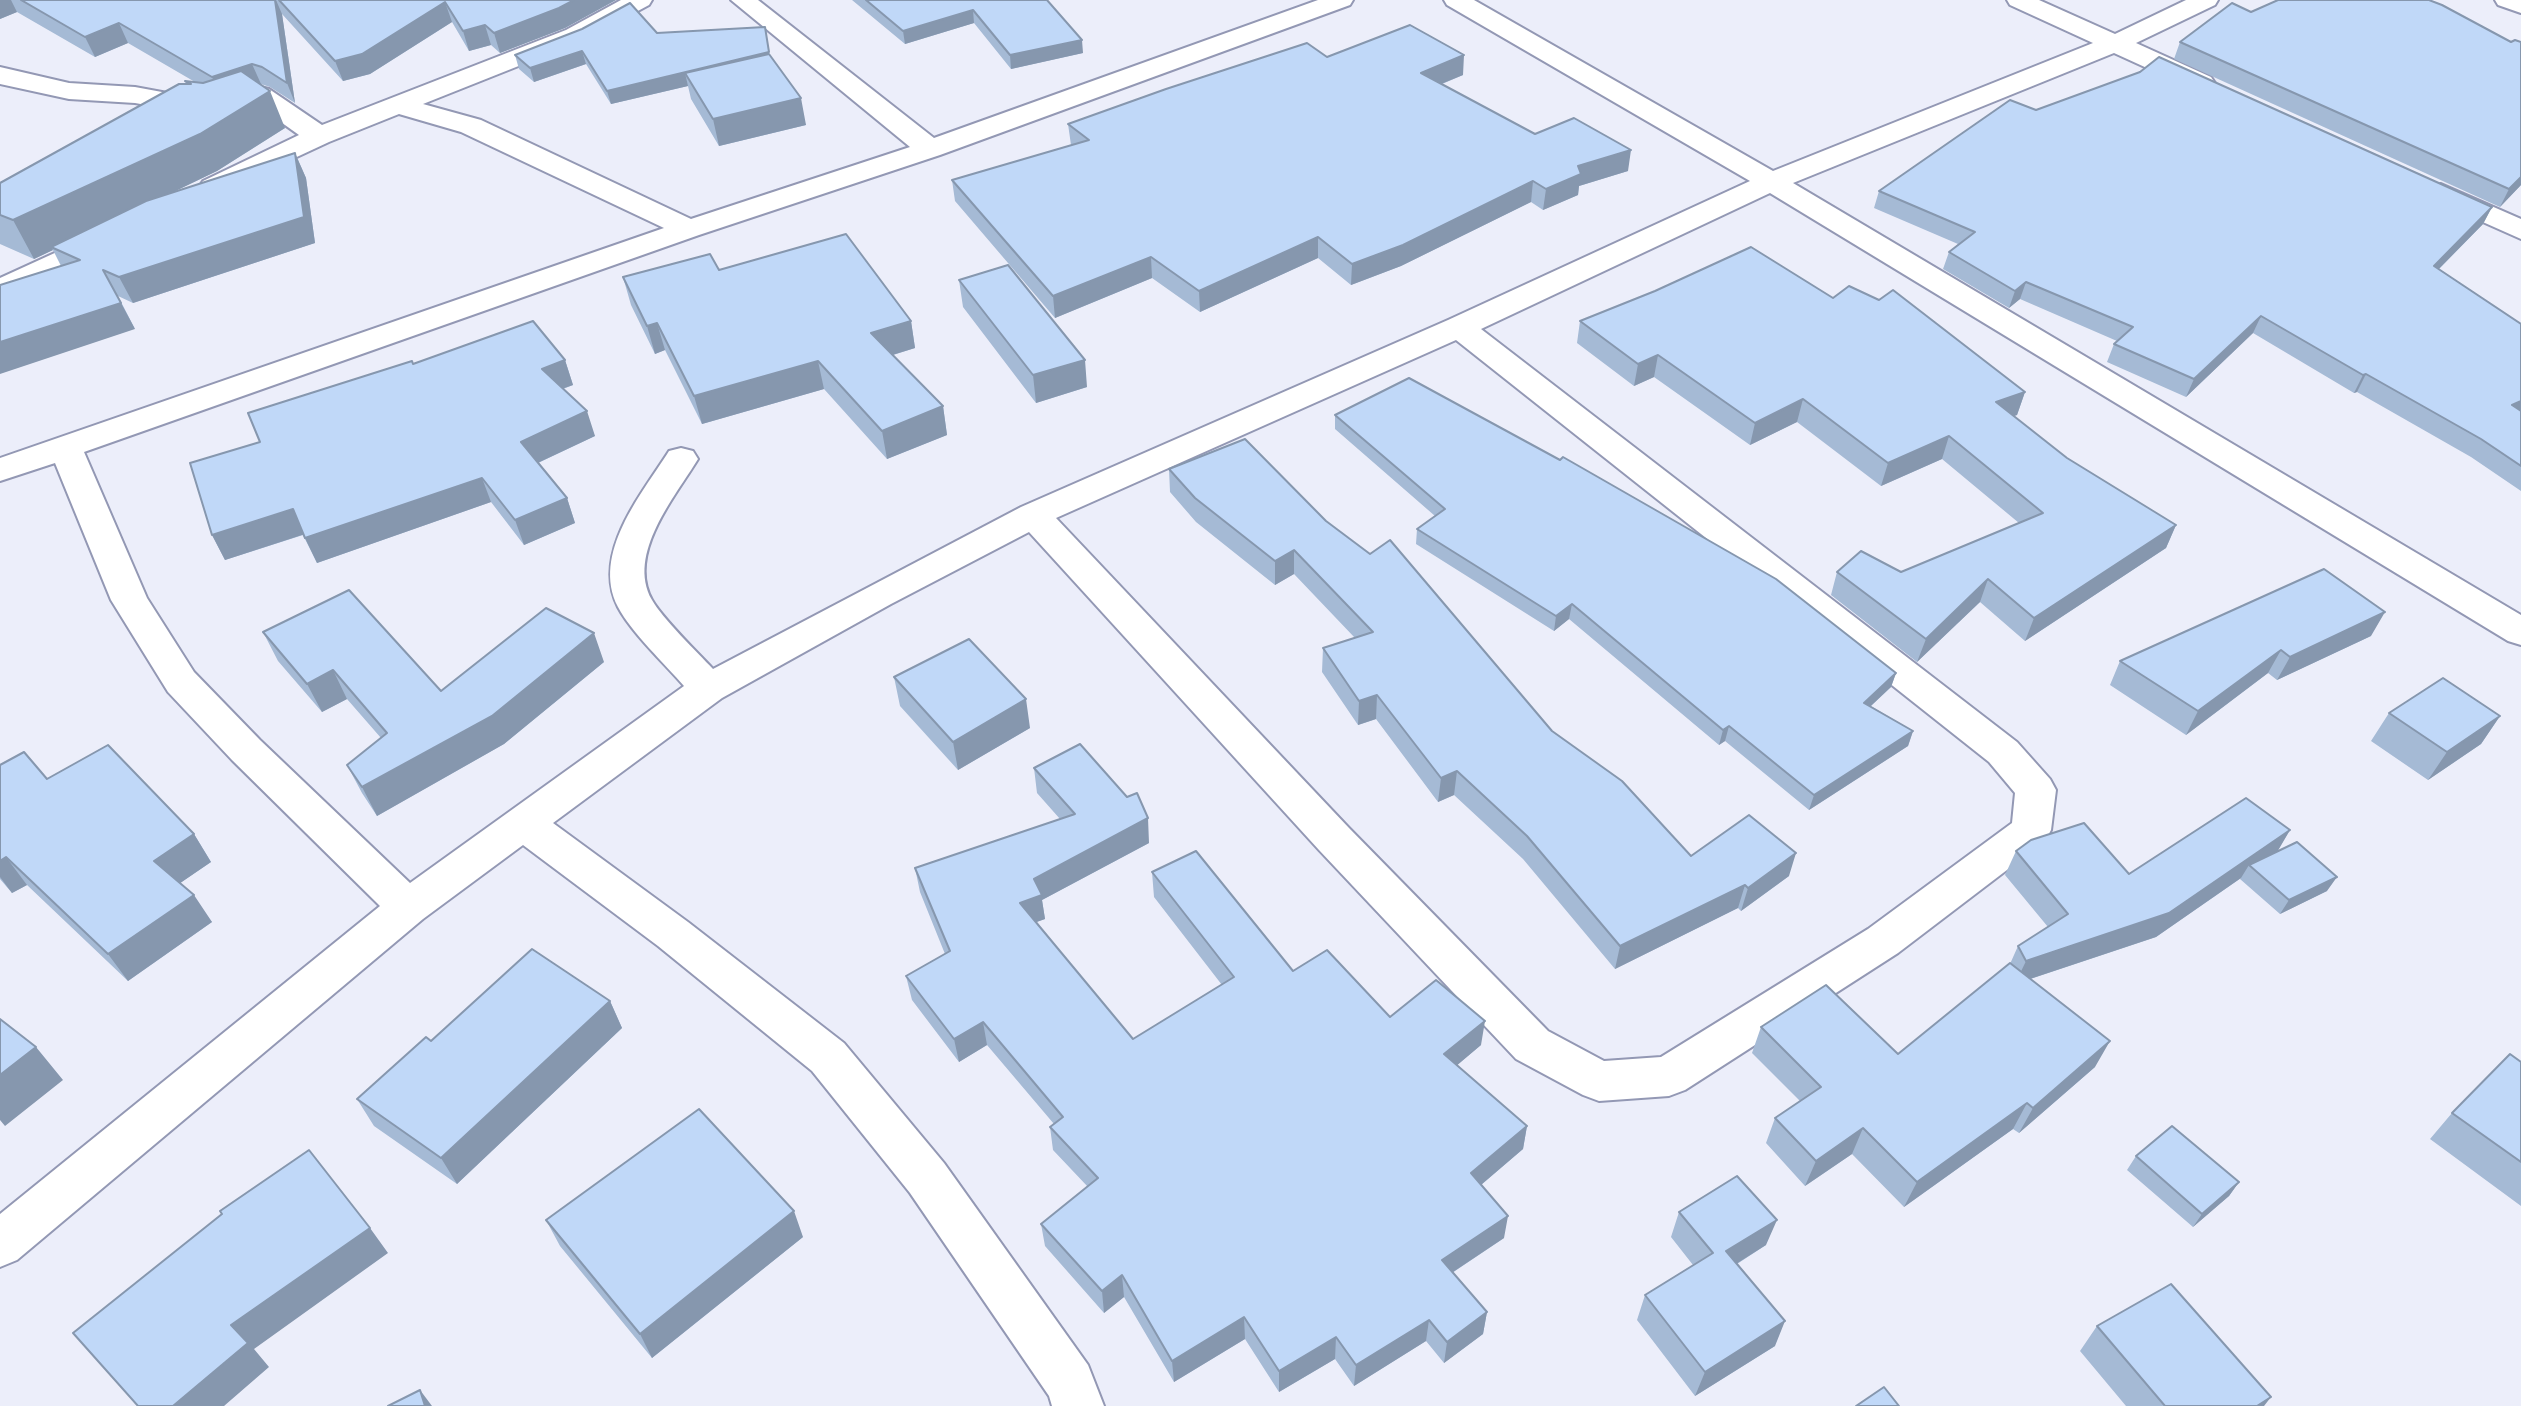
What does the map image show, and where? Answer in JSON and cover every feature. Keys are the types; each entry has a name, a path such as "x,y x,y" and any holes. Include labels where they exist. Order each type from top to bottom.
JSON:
{"street":[{"path":"184,201 319,136 576,36 640,0"},
{"path":"743,0 930,149"},
{"path":"0,470 689,229 930,149 1340,0"},
{"path":"1456,0 1771,182 2521,632"},
{"path":"2019,0 2230,95"},
{"path":"0,1244 408,907 708,688 878,595 1033,515 1459,327 1771,182 2116,43 2206,0"},
{"path":"2507,0 2521,6"},
{"path":"0,75 13,80 69,90 135,96 218,110 260,95 319,136"},
{"path":"400,106 471,126 689,229"},
{"path":"2420,183 2521,230"},
{"path":"0,290 135,225"},
{"path":"1033,515 1334,839 1532,1045 1599,1081 1669,1076 1883,941 2031,830 2036,790 2003,752 1459,327"},
{"path":"65,447 129,600 181,682 246,750 408,907"},
{"path":"681,459 633,539 626,575 635,605 708,688"},
{"path":"522,822 673,934 828,1057 928,1178 1070,1384 1078,1406"}],"building":[{"path":"21,0 275,0 287,83 262,67 252,64 212,77 119,23 85,37"},
{"path":"279,0 574,0 494,33 485,25 463,31 445,2 362,54 335,61"},
{"path":"866,0 1047,0 1082,40 1010,55 973,10 903,31"},
{"path":"2278,0 2429,0 2511,42 2521,42 2521,177 2509,189 2180,42 2232,3 2251,12"},
{"path":"630,3 657,33 765,27 769,52 607,91 582,51 530,68 515,55 582,29"},
{"path":"1410,25 1464,55 1421,73 1535,134 1574,118 1631,150 1578,166 1581,174 1546,189 1533,181 1403,245 1352,264 1318,237 1199,291 1151,257 1053,296 952,180 1089,140 1068,124 1166,89 1307,43 1327,57"},
{"path":"769,54 801,98 713,119 685,73"},
{"path":"2159,57 2492,207 2434,266 2521,324 2521,401 2512,405 2521,411 2521,466 2481,439 2261,316 2194,379 2114,344 2133,327 2026,282 2015,291 1949,252 1975,232 1879,191 2010,100 2036,110 2140,72"},
{"path":"241,71 270,91 200,134 13,220 0,215 0,183 179,84 191,84 185,81 203,83"},
{"path":"295,153 304,217 119,277 103,270 121,303 0,342 0,285 80,260 51,247 146,201"},
{"path":"846,234 911,321 871,333 943,406 882,431 818,361 694,396 657,323 647,326 623,277 710,254 719,270"},
{"path":"1751,247 1833,298 1849,286 1879,300 1893,290 2025,392 1996,402 2067,458 2176,525 2034,618 1988,579 1926,639 1837,572 1861,551 1901,572 2043,513 1949,436 1888,463 1803,399 1755,423 1658,355 1638,364 1580,321 1655,291"},
{"path":"1008,265 1085,360 1033,375 959,280"},
{"path":"533,321 565,360 542,369 587,411 521,442 567,498 515,520 482,478 305,538 293,509 212,535 190,463 260,442 248,413 412,361 413,364"},
{"path":"1409,378 1560,460 1563,457 1776,579 1896,673 1864,703 1913,731 1814,795 1729,726 1723,730 1572,604 1556,616 1417,529 1445,509 1335,415"},
{"path":"1245,439 1326,521 1370,554 1390,540 1552,731 1622,781 1691,856 1749,815 1796,853 1748,888 1745,885 1620,946 1527,836 1457,771 1441,778 1377,695 1359,701 1323,648 1373,632 1294,550 1275,561 1195,498 1169,469"},
{"path":"2324,569 2385,612 2290,657 2281,650 2198,711 2120,661"},
{"path":"349,590 441,691 546,608 594,633 492,716 362,787 347,765 387,733 333,670 307,684 263,632"},
{"path":"969,639 1026,699 953,742 894,677"},
{"path":"2443,678 2500,716 2447,752 2389,713"},
{"path":"1080,744 1127,797 1137,793 1148,818 1034,879 1042,895 1020,903 1133,1039 1234,977 1152,872 1196,851 1293,971 1327,950 1390,1017 1436,980 1485,1021 1444,1054 1527,1126 1471,1173 1508,1216 1442,1260 1487,1312 1447,1342 1429,1320 1356,1365 1336,1337 1279,1371 1244,1317 1172,1361 1122,1275 1102,1291 1041,1224 1098,1178 1050,1127 1063,1117 983,1022 954,1039 906,976 950,951 915,868 1075,814 1034,768"},
{"path":"108,745 194,834 154,861 194,895 108,954 6,857 0,861 0,765 24,752 47,779"},
{"path":"2246,798 2290,830 2169,913 2026,961 2018,946 2068,914 2016,851 2031,840 2084,823 2129,874"},
{"path":"2297,842 2337,877 2289,900 2249,865"},
{"path":"532,949 610,1001 441,1158 357,1099 426,1037 431,1041"},
{"path":"2010,963 2110,1041 2033,1108 2027,1103 1917,1182 1863,1128 1816,1161 1775,1118 1821,1087 1761,1027 1826,985 1898,1054"},
{"path":"0,1019 36,1047 0,1075"},
{"path":"2510,1054 2521,1062 2521,1162 2452,1113"},
{"path":"699,1109 794,1211 640,1334 546,1220"},
{"path":"2172,1126 2239,1182 2202,1214 2136,1156"},
{"path":"309,1150 370,1228 231,1325 248,1343 173,1406 138,1406 73,1333 222,1214 220,1211"},
{"path":"1737,1176 1777,1220 1726,1251 1785,1321 1705,1372 1645,1295 1713,1253 1679,1212"},
{"path":"2171,1284 2271,1397 2257,1406 2165,1406 2097,1326"},
{"path":"1884,1387 1899,1406 1856,1406"},
{"path":"420,1390 425,1406 388,1406"}]}
